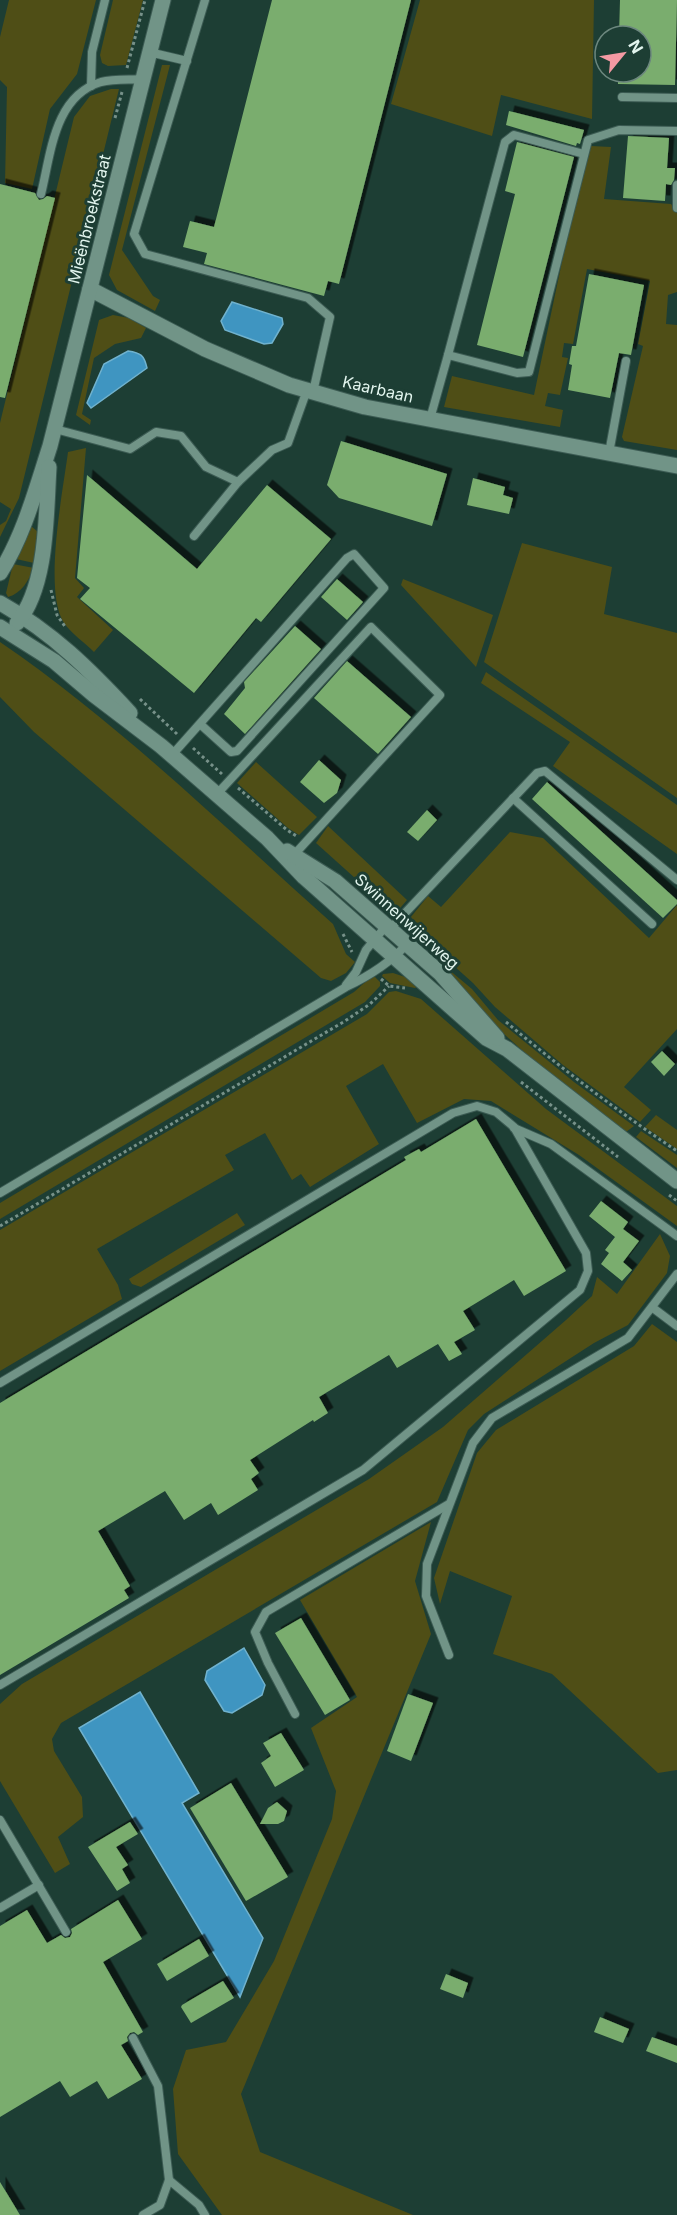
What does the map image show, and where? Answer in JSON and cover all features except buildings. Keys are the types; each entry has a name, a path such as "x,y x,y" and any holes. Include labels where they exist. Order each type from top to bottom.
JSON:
{"street":[{"name":"Mieënbroekstraat","path":"0,573 8,561 29,508 55,429 163,0"},
{"name":"Kaarbaan","path":"90,289 205,349 289,385 365,407 677,466"},
{"name":"Mieënbroekstraat","path":"5,629 23,616 35,588 46,513 50,446"},
{"name":"Swinnenwijerweg","path":"0,603 23,616 65,646 166,751"},
{"name":"Swinnenwijerweg","path":"5,629 54,661 217,794 292,858 374,940 486,1038 507,1049 677,1181"},
{"name":"Swinnenwijerweg","path":"292,858 335,881 388,927 459,993 507,1049"}],"lane":[{"path":"91,86 92,52 105,0"},
{"path":"195,536 238,482 272,450 288,443 310,391 330,317 308,298 145,254 134,234 205,0"},
{"path":"149,52 187,61"},
{"path":"41,194 60,117 81,91 103,82 142,79"},
{"path":"622,97 677,98"},
{"path":"448,355 517,373 529,372 588,140 619,130 677,130"},
{"path":"430,419 505,142 514,135 584,154"},
{"path":"677,185 677,208"},
{"path":"609,453 626,361"},
{"path":"55,429 130,449 156,432 181,436 206,467 238,482"},
{"path":"166,751 200,724 347,558 354,554 384,588 237,751 231,752 200,724"},
{"path":"217,794 371,627 440,695 292,858"},
{"path":"346,987 374,940 537,773 545,771 677,880"},
{"path":"513,798 652,924"},
{"path":"0,1193 360,980 394,958 406,944"},
{"path":"0,1383 453,1113 477,1106 496,1112 514,1127 551,1144 677,1236"},
{"path":"0,1685 363,1470 580,1290 588,1271 586,1253 514,1127"},
{"path":"449,1655 426,1596 427,1564 472,1443 492,1418 628,1338 677,1274"},
{"path":"653,1308 677,1326"},
{"path":"295,1714 268,1663 255,1632 266,1612 449,1504"},
{"path":"0,1820 66,1932"},
{"path":"0,1908 39,1885"},
{"path":"132,2038 158,2086 169,2180 160,2205 143,2215"},
{"path":"169,2180 200,2205 205,2215"}],"path":[{"path":"51,579 54,607 62,623 68,629"},
{"path":"0,1226 345,1021 370,1004 389,986"}],"shaded area":[{"path":"9,0 96,0 77,74 50,109 32,189 5,183 7,87 0,80 0,37"},
{"path":"113,0 143,0 126,65 108,66 102,63 100,55"},
{"path":"420,0 594,0 592,119 501,95 492,136 391,104"},
{"path":"162,65 170,65 122,250 153,296 160,300 155,311 117,290 109,275"},
{"path":"111,89 119,89 19,498 0,537 0,525 6,521 11,509 0,502 0,423 74,117 90,96"},
{"path":"591,146 611,147 604,199 671,204 677,213 677,292 668,295 666,324 677,325 677,450 624,441 622,437 643,346 638,344 650,281 587,269 573,344 564,343 562,357 568,358 560,395 548,393 545,406 563,410 560,427 444,407 452,376 534,395 568,233"},
{"path":"113,315 129,318 146,328 141,338 115,344 94,358 82,414 91,420 90,425 76,415 99,320"},
{"path":"86,448 75,578 84,588 77,597 113,630 94,652 64,623 58,608 55,588 56,540 68,452"},
{"path":"31,526 38,532 34,563 16,559 27,528"},
{"path":"522,543 612,567 604,614 677,633 677,798 484,662"},
{"path":"13,564 34,568 21,589 8,597 6,593"},
{"path":"403,579 493,615 476,667 401,585"},
{"path":"0,642 130,742 333,924 346,954 355,962 346,973 331,981 321,978 34,732 0,697"},
{"path":"486,672 677,805 677,854 553,766 570,742 481,683"},
{"path":"256,762 317,817 299,835 237,783"},
{"path":"328,826 407,900 395,914 316,843"},
{"path":"510,832 543,838 649,938 677,905 677,1029 624,1087 651,1110 640,1122 563,1065 495,1007 473,983 406,923 428,896 441,907"},
{"path":"448,969 472,989 498,1020 574,1082 634,1126 626,1132 534,1061 504,1034 445,971"},
{"path":"393,973 408,978 418,986 415,988 390,983 382,976"},
{"path":"371,977 375,977 380,982 380,986 365,1002 0,1219 0,1203 354,992"},
{"path":"396,991 421,999 546,1109 677,1206 677,1226 579,1155 491,1101 464,1099 417,1123 383,1064 346,1086 379,1144 310,1187 301,1174 292,1180 265,1133 225,1155 234,1170 97,1249 118,1285 122,1299 0,1371 0,1230 367,1014 389,992"},
{"path":"656,1115 677,1130 677,1149 645,1127"},
{"path":"641,1131 677,1155 677,1168 636,1137"},
{"path":"237,1213 245,1225 141,1287 132,1284 129,1279"},
{"path":"660,1234 670,1256 667,1273 628,1325 594,1343 484,1414 468,1430 437,1502 61,1723 52,1739 54,1751 82,1797 83,1817 58,1837 70,1864 55,1873 0,1781 0,1704 22,1684 369,1479 443,1427 592,1296 597,1277 617,1294"},
{"path":"652,1324 677,1342 677,1770 658,1773 552,1674 493,1654 512,1596 450,1571 440,1604 434,1578 477,1453 496,1430 634,1346"},
{"path":"431,1522 415,1581 431,1634 241,2094 260,2152 413,2215 222,2215 178,2154 173,2089 186,2050 226,2042 274,1961 332,1819 336,1791 311,1728 357,1697 300,1600"}],"water":[{"path":"232,302 282,318 283,324 272,343 264,344 225,330 221,321"},
{"path":"128,351 141,355 147,368 91,408 87,403 104,364"},
{"path":"244,1648 265,1685 262,1695 232,1713 224,1711 205,1680 207,1671"},
{"path":"140,1692 199,1793 182,1803 263,1938 240,1997 79,1728"}]}
